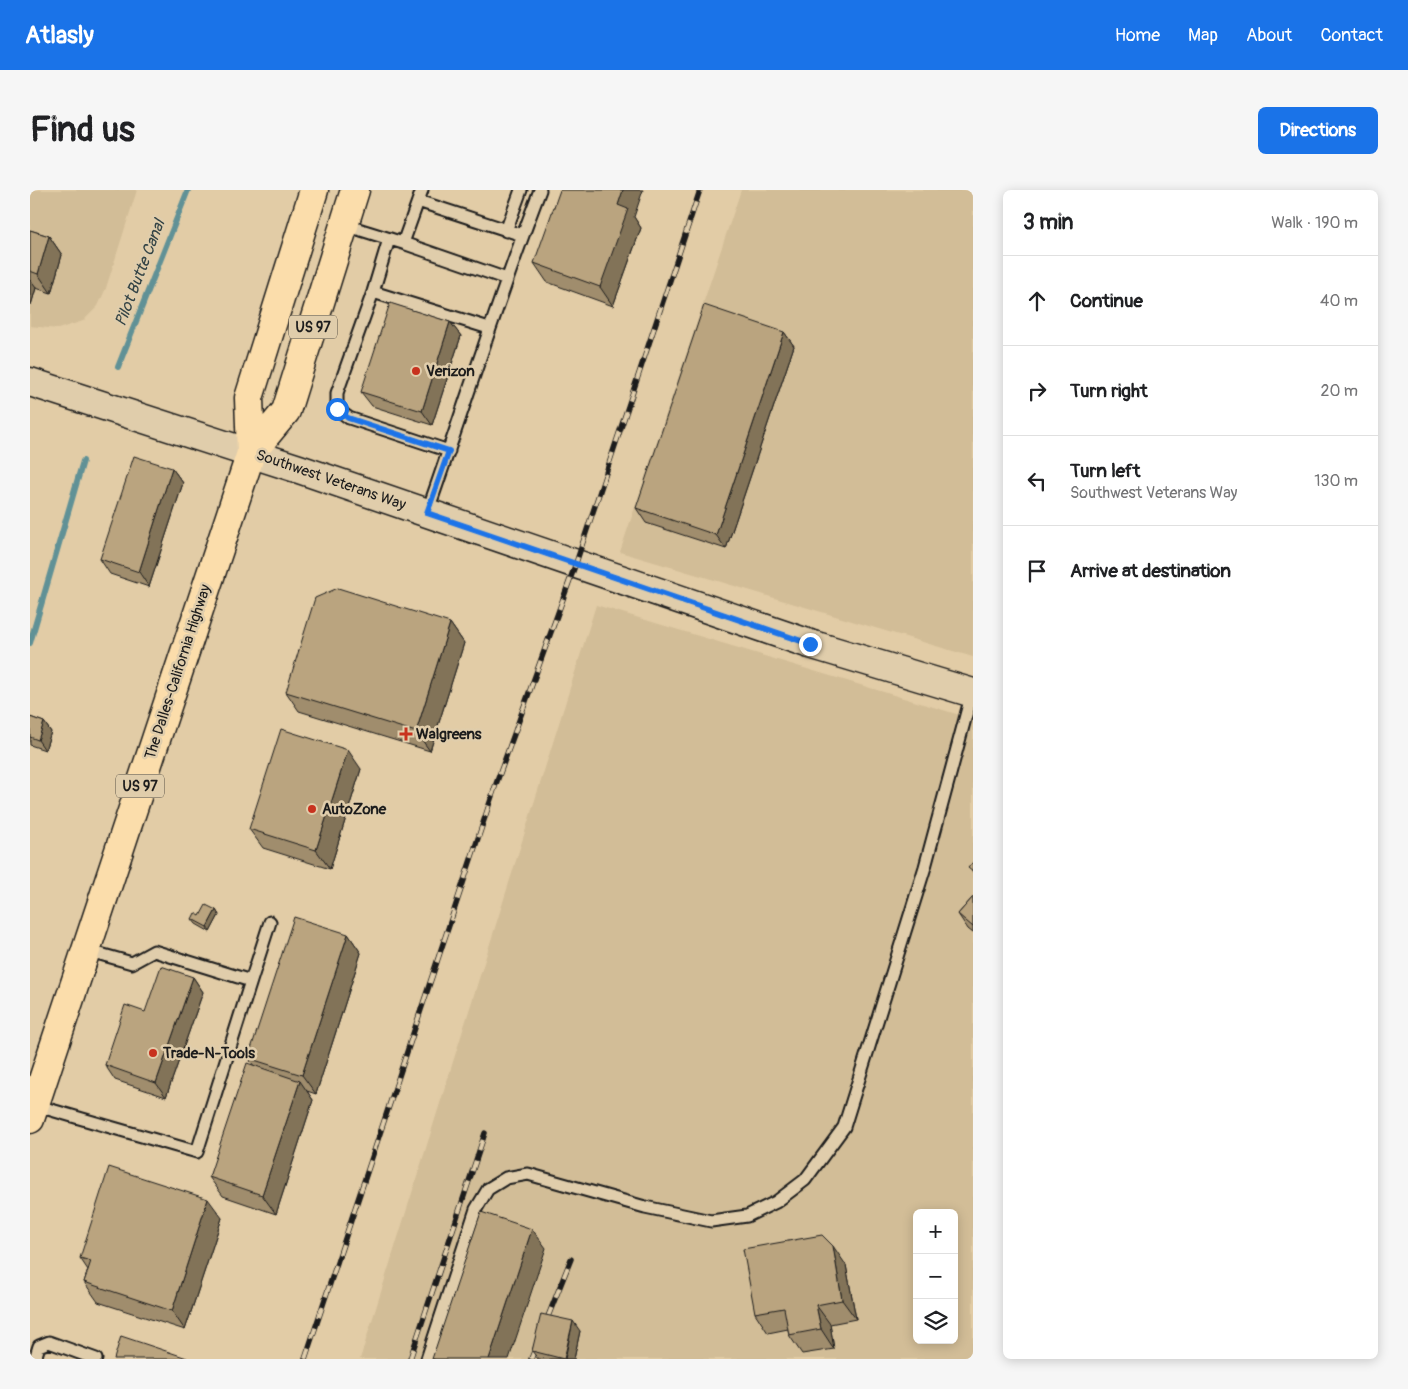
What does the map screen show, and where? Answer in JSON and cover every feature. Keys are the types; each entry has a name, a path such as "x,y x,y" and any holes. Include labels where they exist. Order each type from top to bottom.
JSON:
{"highway":[{"name":"The Dalles-California Highway","path":"32,1112 251,454 249,398 314,190"},
{"name":"The Dalles-California Highway","path":"251,454 286,411 355,190"}],"main road":[{"name":"Southwest Veterans Way","path":"30,382 427,513 810,644 972,693"}],"lane":[{"path":"506,231 521,190"},
{"path":"427,513 489,328 540,190"},
{"path":"403,243 420,196 506,231 522,235"},
{"path":"345,225 508,278"},
{"path":"389,239 373,292 337,394 337,409 348,418 449,451"},
{"path":"373,292 489,328"},
{"path":"427,1359 476,1209 488,1189 506,1178 528,1174 645,1207 711,1221 747,1216 776,1202 805,1180 844,1127 925,867 972,693"},
{"path":"32,1112 197,1152 270,922"},
{"path":"86,950 132,963 154,951 251,981"},
{"path":"35,1359 40,1346 49,1342 96,1359"}],"shaded area":[{"path":"30,190 137,190 106,288 98,306 83,321 58,329 30,326"},
{"path":"741,190 973,190 973,657 620,552"},
{"path":"596,605 973,719 973,1359 360,1359"}],"building":[{"path":"560,190 623,190 618,205 628,209 600,287 534,263"},
{"path":"30,230 49,236 38,274 30,271"},
{"name":"Verizon","path":"390,303 450,322 422,411 361,392"},
{"path":"704,305 784,332 716,535 636,508"},
{"path":"134,456 172,468 139,572 100,559"},
{"name":"Walgreens","path":"338,588 450,623 416,732 286,692 315,598"},
{"path":"30,717 44,722 38,740 30,737"},
{"name":"AutoZone","path":"281,729 348,750 316,850 249,829"},
{"path":"973,862 973,872 968,868"},
{"path":"973,897 973,927 958,914"},
{"path":"206,905 216,910 207,927 192,919 195,913 200,916"},
{"path":"294,917 348,934 302,1075 248,1058"},
{"path":"161,966 193,977 156,1083 105,1065 125,1005 145,1012"},
{"path":"247,1063 300,1081 262,1195 209,1177"},
{"path":"109,1167 208,1199 172,1311 84,1282 91,1261 80,1258"},
{"path":"481,1212 532,1229 489,1359 432,1359"},
{"path":"822,1235 833,1246 842,1300 816,1305 821,1329 789,1335 784,1308 755,1313 743,1249"},
{"path":"541,1314 573,1321 564,1359 532,1351"},
{"path":"121,1336 187,1358 187,1359 114,1359"}],"waterway":[{"name":"Pilot Butte Canal","path":"118,367 188,190"},
{"name":"Pilot Butte Canal","path":"30,643 83,461"}],"railway":[{"path":"305,1359 496,784 576,563 700,190"},
{"path":"410,1359 485,1133"},
{"path":"531,1359 571,1259"}],"place":[{"name":"Verizon","path":"416,371"},
{"name":"Walgreens","path":"406,734"},
{"name":"AutoZone","path":"312,809"},
{"name":"Trade-N-Tools","path":"153,1053"}],"route":[{"path":"337,409 348,418 449,451 427,513 810,644"}]}
